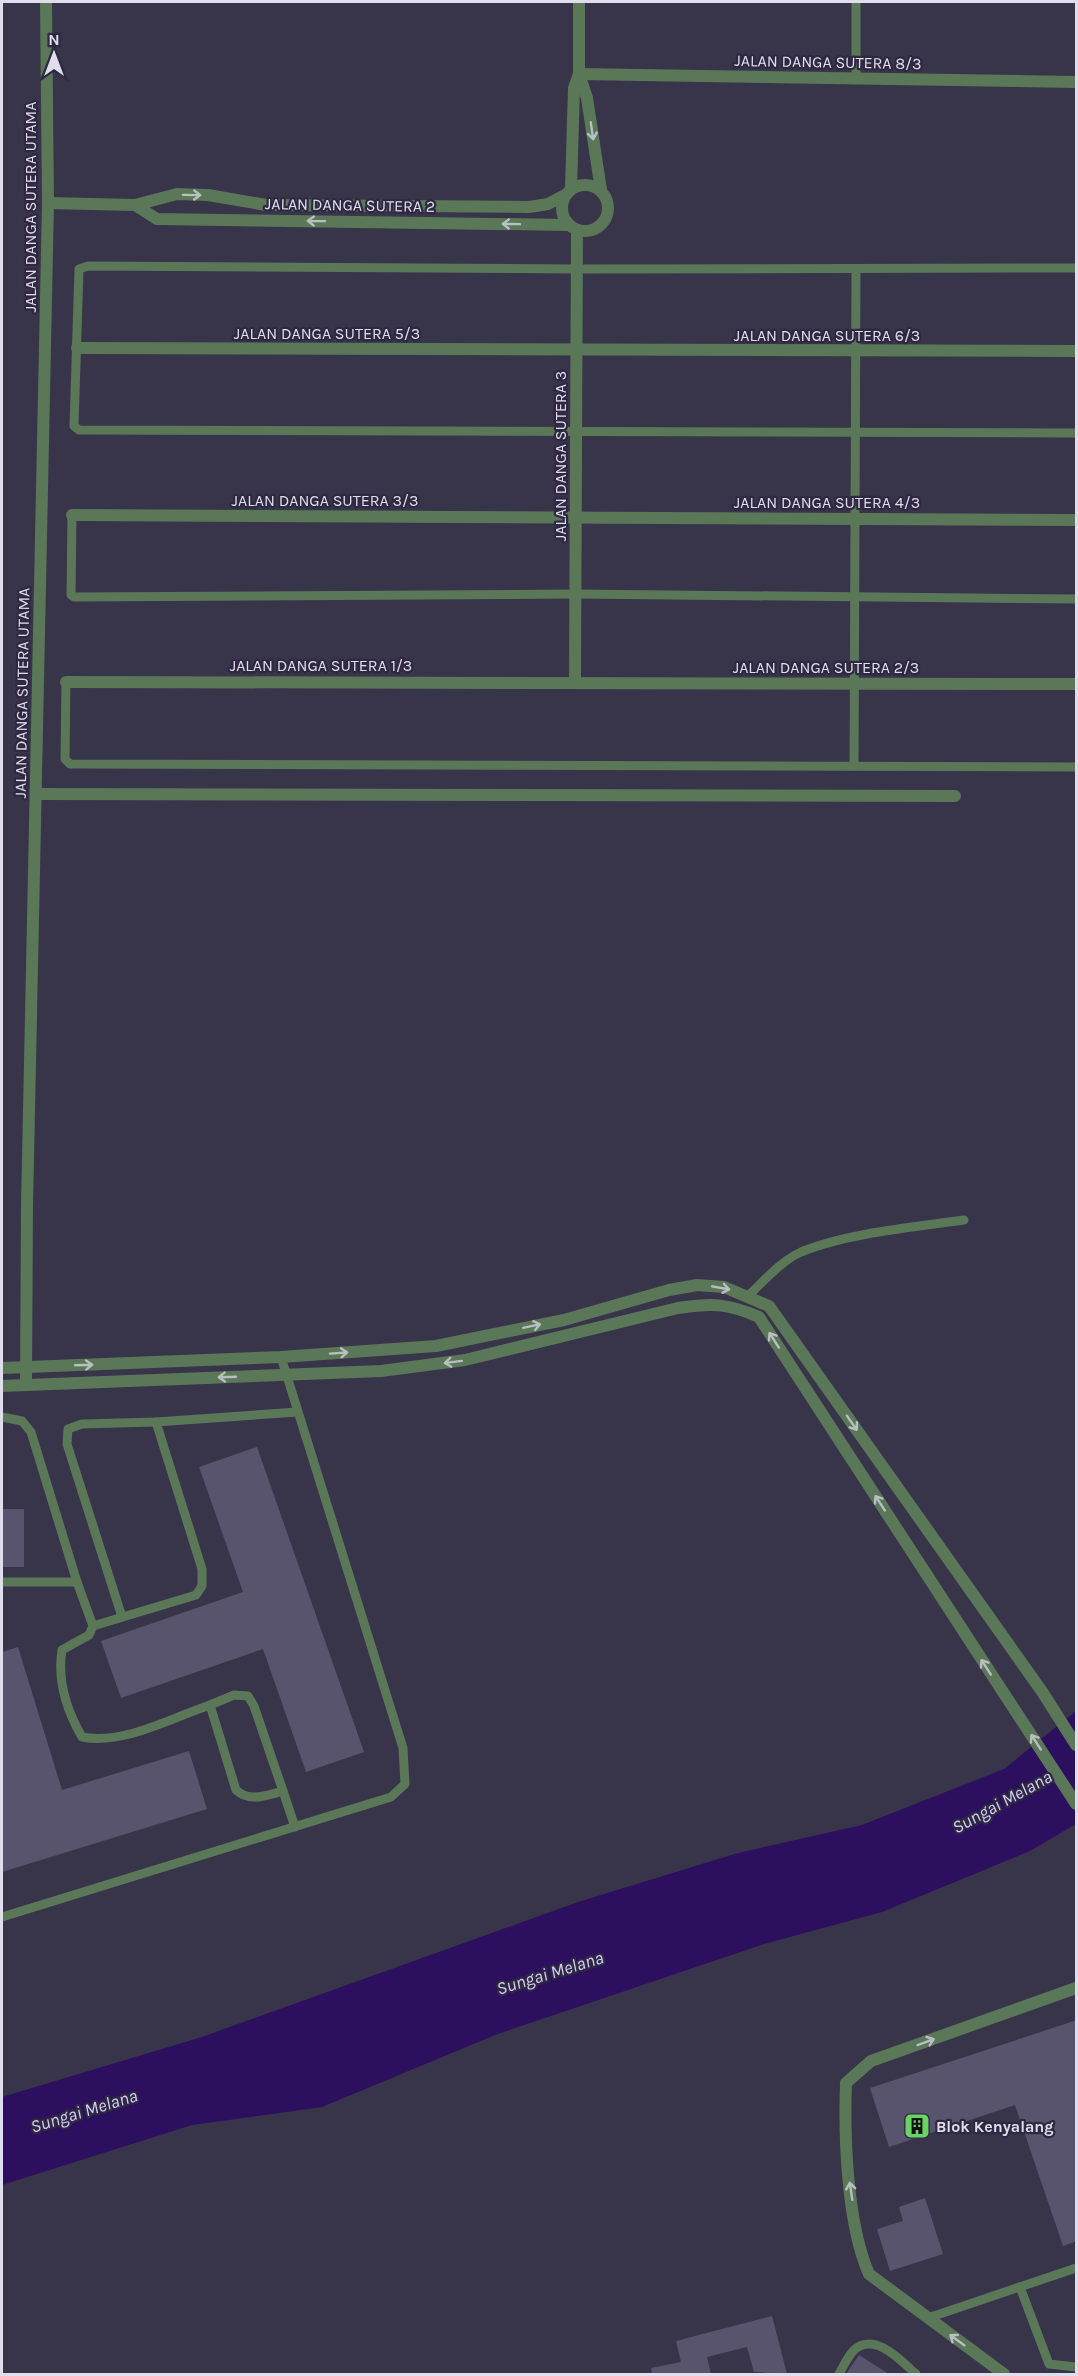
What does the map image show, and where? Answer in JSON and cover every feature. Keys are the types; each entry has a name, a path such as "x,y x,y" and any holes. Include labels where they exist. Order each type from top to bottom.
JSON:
{"street":[{"name":"JALAN DANGA SUTERA UTAMA","path":"26,1385 48,203 46,2"},
{"path":"579,2 579,74 587,98 601,190 609,204 605,220 593,230 573,227 562,211 568,192 574,88 579,74"},
{"name":"JALAN DANGA SUTERA 8/3","path":"579,74 1077,82"},
{"path":"568,192 583,184 601,190"},
{"name":"JALAN DANGA SUTERA 2","path":"48,203 135,205 177,194 208,195 266,205 529,207 548,204 568,192"},
{"name":"JALAN DANGA SUTERA 2","path":"135,205 157,219 573,227"},
{"name":"JALAN DANGA SUTERA 3","path":"573,227 577,269 575,682"},
{"name":"JALAN DANGA SUTERA 5/3","path":"77,348 577,351"},
{"name":"JALAN DANGA SUTERA 6/3","path":"577,351 1077,351"},
{"name":"JALAN DANGA SUTERA 3/3","path":"72,515 577,519"},
{"name":"JALAN DANGA SUTERA 4/3","path":"577,519 856,517 1077,520"},
{"name":"JALAN DANGA SUTERA 1/3","path":"66,682 575,682"},
{"name":"JALAN DANGA SUTERA 2/3","path":"575,682 1077,684"},
{"path":"37,794 955,796"},
{"path":"2,1368 281,1357 436,1347 564,1320 697,1285 724,1287 769,1306 1043,1693 1077,1745"},
{"path":"2,1386 381,1371 465,1360 678,1308 714,1303 737,1308 759,1317 1077,1804"},
{"path":"1004,2374 869,2274 860,2252 850,2179 846,2083 871,2061 1077,1988"}],"lane":[{"path":"856,2 856,79"},
{"path":"1077,268 856,270 88,266 79,269 74,426 79,430 1077,433"},
{"path":"854,766 856,270"},
{"path":"72,515 71,595 74,597 576,594 855,599 1077,599"},
{"path":"66,682 65,759 70,764 1077,767"},
{"path":"748,1296 781,1265 801,1252 840,1241 964,1220"},
{"path":"2,1917 392,1797 405,1784 403,1748 281,1357"},
{"path":"122,1617 67,1444 68,1430 82,1424 156,1422 297,1412"},
{"path":"2,1418 22,1422 31,1432 77,1582 93,1626 89,1635 62,1650 60,1665 65,1701 82,1737 94,1739 118,1737 234,1695 248,1696 255,1706 295,1827"},
{"path":"93,1626 196,1595 202,1586 202,1569 156,1422"},
{"path":"2,1582 77,1582"},
{"path":"210,1705 236,1790 243,1796 252,1798 283,1791"},
{"path":"928,2318 1077,2268"},
{"path":"1020,2287 1049,2364 1077,2367"},
{"path":"839,2374 855,2349 864,2345 879,2345 916,2374"}],"water":[{"name":"Sungai Melana","path":"1076,1711 1076,1824 1030,1851 882,1912 764,1944 495,2035 322,2107 192,2125 2,2185 2,2097 202,2037 578,1902 738,1853 862,1825 1004,1769"}],"building":[{"path":"257,1447 364,1752 306,1772 263,1649 121,1698 101,1641 243,1592 199,1467"},
{"path":"2,1509 24,1509 24,1567 2,1567"},
{"path":"18,1647 62,1790 189,1751 207,1809 2,1872 2,1652"},
{"name":"Blok Kenyalang","path":"1077,2020 1077,2241 1063,2246 1015,2105 889,2147 870,2088"},
{"path":"925,2198 943,2254 890,2271 877,2229 903,2221 899,2207"},
{"path":"772,2316 787,2374 754,2372 747,2347 707,2357 711,2374 652,2374 651,2368 681,2362 676,2341"},
{"path":"859,2355 889,2374 846,2374"}],"place":[{"name":"Blok Kenyalang","path":"917,2126"}]}
